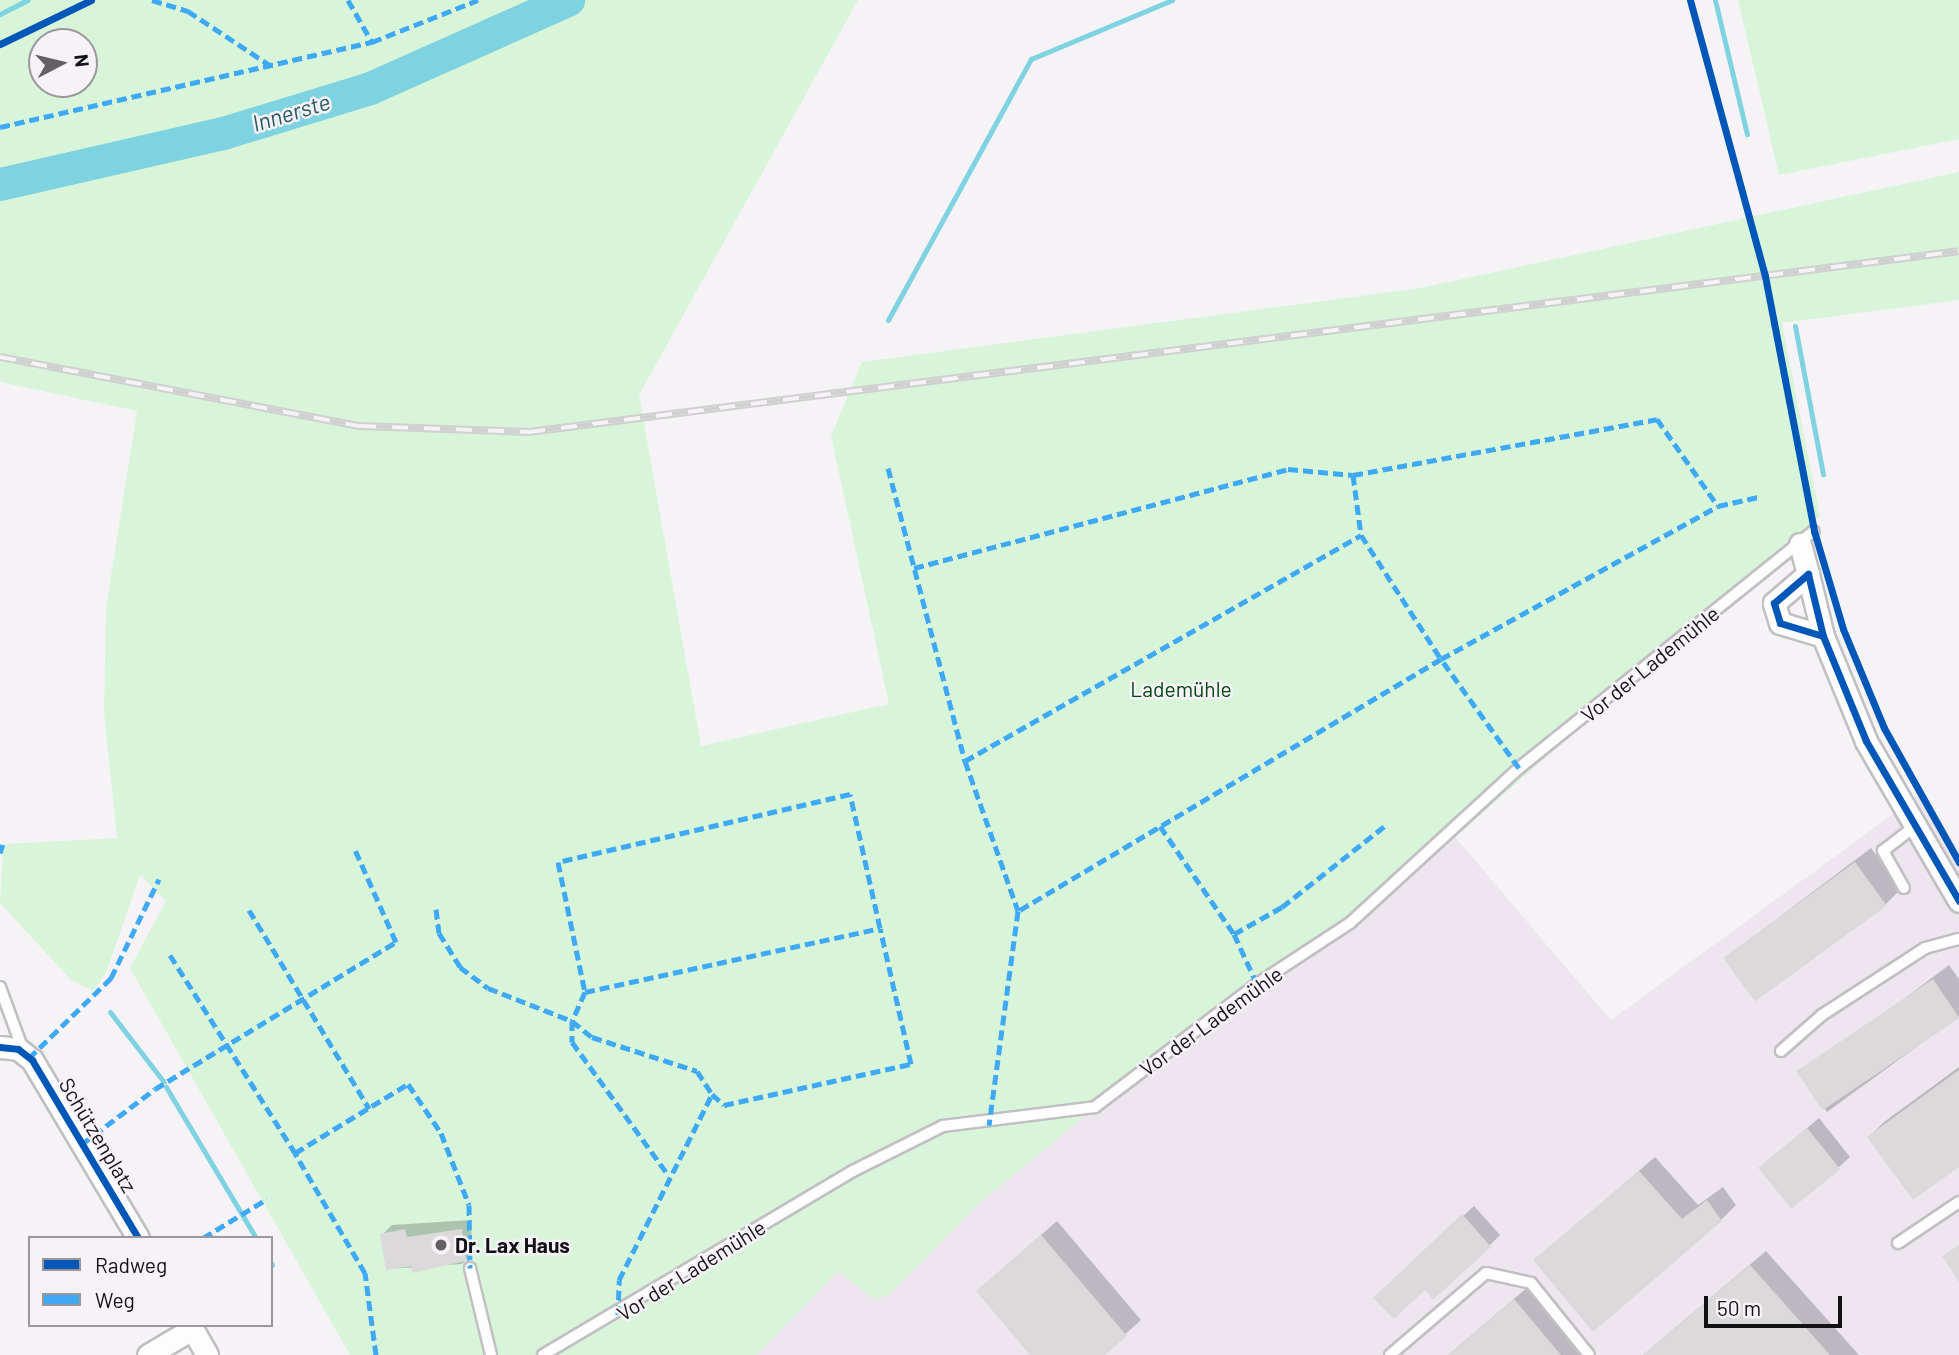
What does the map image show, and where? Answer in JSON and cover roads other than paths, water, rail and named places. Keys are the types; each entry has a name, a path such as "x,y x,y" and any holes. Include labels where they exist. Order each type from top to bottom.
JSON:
{"street":[{"name":"Vor der Lademühle","path":"1807,538 1808,574 1823,636 1866,741 1912,828 1959,901"},
{"path":"1808,574 1774,603 1780,623 1823,636"},
{"path":"0,1047 24,1053"},
{"name":"Schützenplatz","path":"24,1053 137,1236"},
{"path":"148,1355 191,1327 207,1355"}],"lane":[{"name":"Vor der Lademühle","path":"543,1355 853,1171 943,1126 1095,1107 1257,984 1350,923 1519,768 1807,538"},
{"path":"1904,888 1884,851 1912,828"},
{"path":"1781,1051 1822,1015 1925,948 1959,939"},
{"path":"0,987 24,1053"},
{"path":"1898,1243 1959,1202"},
{"path":"470,1268 492,1355"},
{"path":"1390,1355 1486,1273 1531,1283 1589,1355"}],"waterway":[{"path":"0,14 28,0"},
{"name":"Innerste","path":"0,184 223,133 370,88 568,0"},
{"path":"888,320 1031,59 1172,0"},
{"path":"1715,0 1747,134"},
{"path":"1795,326 1823,474"},
{"path":"110,1012 164,1082"},
{"path":"166,1087 255,1236"}],"railway":[{"path":"0,357 360,426 529,432 1959,251"}],"place":[{"name":"Dr. Lax Haus","path":"441,1245"}],"park label":[{"name":"Lademühle","path":"1181,689"}]}
